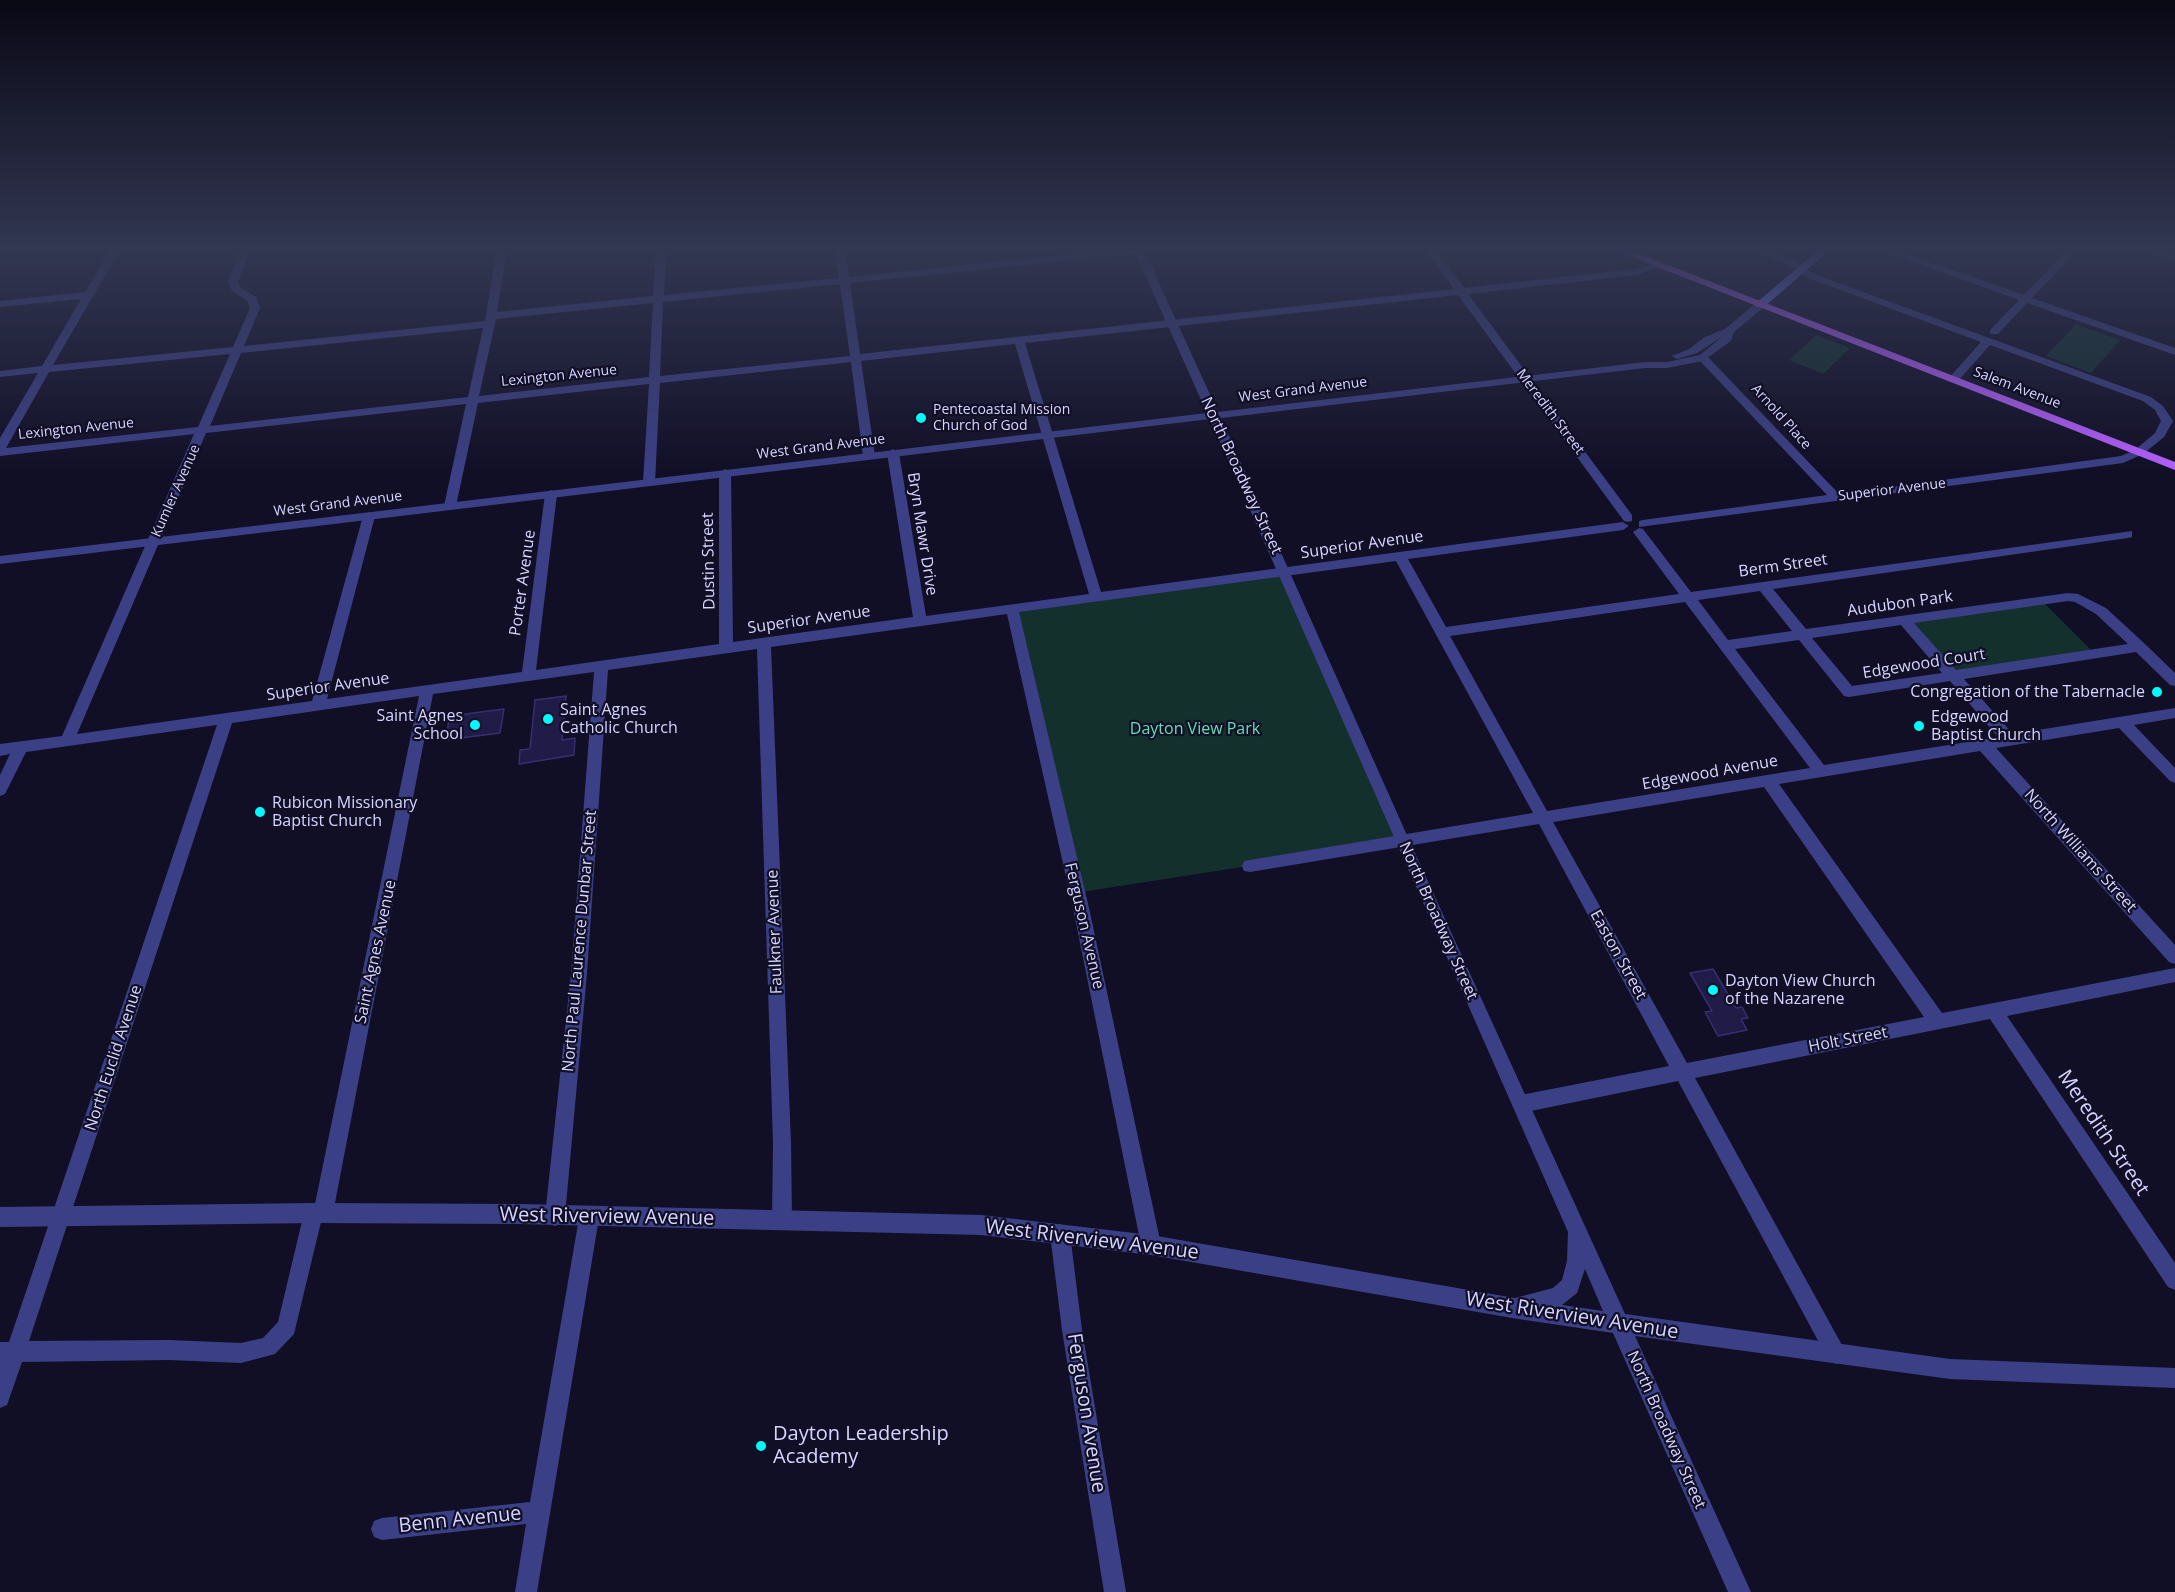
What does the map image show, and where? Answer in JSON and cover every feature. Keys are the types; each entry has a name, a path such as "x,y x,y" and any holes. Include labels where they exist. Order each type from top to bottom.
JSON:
{"main road":[{"name":"Salem Avenue","path":"1805,322 2175,466"}],"street":[{"path":"0,450 75,322"},
{"name":"Kumler Avenue","path":"67,740 249,322"},
{"path":"0,374 238,350 471,322"},
{"path":"450,506 490,322"},
{"path":"650,482 658,322"},
{"path":"850,322 868,456"},
{"name":"Lexington Avenue","path":"0,450 203,430 1169,322"},
{"name":"North Broadway Street","path":"1172,322 1285,573 1402,842 1740,1592"},
{"name":"Meredith Street","path":"1483,322 1626,522"},
{"name":"West Grand Avenue","path":"1645,365 1693,351 1709,339 1729,331 1739,322"},
{"path":"1950,322 1991,336 2151,402 2159,408 2167,422 2160,435 2139,452"},
{"path":"1953,380 2005,322"},
{"path":"2090,322 2175,352"},
{"name":"West Grand Avenue","path":"0,560 1645,365 1667,365 1704,358 1727,339 1729,331"},
{"path":"1019,339 1096,597"},
{"name":"Arnold Place","path":"1704,358 1834,497"},
{"name":"Superior Avenue","path":"1641,528 1834,497 2123,459 2139,452"},
{"name":"Bryn Mawr Drive","path":"893,453 920,621"},
{"name":"Dustin Street","path":"725,473 726,649"},
{"name":"Porter Avenue","path":"528,677 551,494"},
{"path":"318,706 369,516"},
{"path":"1626,522 1630,531 1641,528 1821,772"},
{"name":"Superior Avenue","path":"0,750 920,621 1285,573 1626,522"},
{"name":"Berm Street","path":"1443,632 2128,534"},
{"name":"Easton Street","path":"1400,556 1836,1354"},
{"name":"Edgewood Court","path":"1763,586 1848,692 2140,647"},
{"name":"Audubon Park","path":"1727,645 2061,597 2078,598 2101,611 2140,647"},
{"name":"Ferguson Avenue","path":"1012,609 1081,908 1151,1245"},
{"path":"1903,619 2010,741"},
{"name":"Faulkner Avenue","path":"764,644 782,1143 782,1220"},
{"path":"2140,647 2175,681"},
{"name":"North Paul Laurence Dunbar Street","path":"555,1216 578,985 602,667"},
{"name":"Saint Agnes Avenue","path":"8,1352 240,1353 268,1347 280,1337 287,1327 319,1213 427,691"},
{"name":"Edgewood Avenue","path":"1250,866 2175,713"},
{"name":"North Euclid Avenue","path":"0,1398 8,1352 59,1216 226,718"},
{"path":"2122,722 2175,777"},
{"name":"North Williams Street","path":"1984,745 2175,957"},
{"path":"0,790 21,747"},
{"path":"1768,781 1938,1022"},
{"name":"Holt Street","path":"1521,1104 2175,975"},
{"name":"Meredith Street","path":"1994,1011 2175,1280"},
{"name":"West Riverview Avenue","path":"0,1217 319,1213 969,1224 1151,1245 1619,1325 1950,1369 2175,1378"},
{"path":"526,1592 589,1218"},
{"path":"1512,1308 1558,1297 1570,1286 1577,1261 1575,1224"},
{"name":"Ferguson Avenue","path":"1060,1234 1072,1330 1115,1592"},
{"name":"Benn Avenue","path":"382,1529 539,1512"}],"green space":[{"path":"2076,324 2120,340 2091,373 2046,356"},
{"path":"1816,335 1850,348 1823,374 1789,360"},
{"name":"Dayton View Park","path":"1285,573 1402,842 1075,893 1012,609"},
{"path":"2041,600 2094,653 1956,674 1907,620"}],"building":[{"name":"Saint Agnes Catholic Church","path":"566,696 562,740 575,738 574,755 519,764 520,750 530,749 535,700"},
{"name":"Saint Agnes School","path":"504,709 500,733 445,740 450,716"},
{"name":"Dayton View Church of the Nazarene","path":"1713,969 1736,1008 1742,1007 1748,1018 1741,1019 1747,1030 1718,1036 1705,1012 1712,1011 1690,973"}],"place":[{"name":"Pentecoastal Mission Church of God","path":"921,418"},
{"name":"Congregation of the Tabernacle","path":"2157,692"},
{"name":"Saint Agnes Catholic Church","path":"548,719"},
{"name":"Saint Agnes School","path":"475,725"},
{"name":"Edgewood Baptist Church","path":"1919,726"},
{"name":"Rubicon Missionary Baptist Church","path":"260,812"},
{"name":"Dayton View Church of the Nazarene","path":"1713,990"},
{"name":"Dayton Leadership Academy","path":"761,1446"}]}
